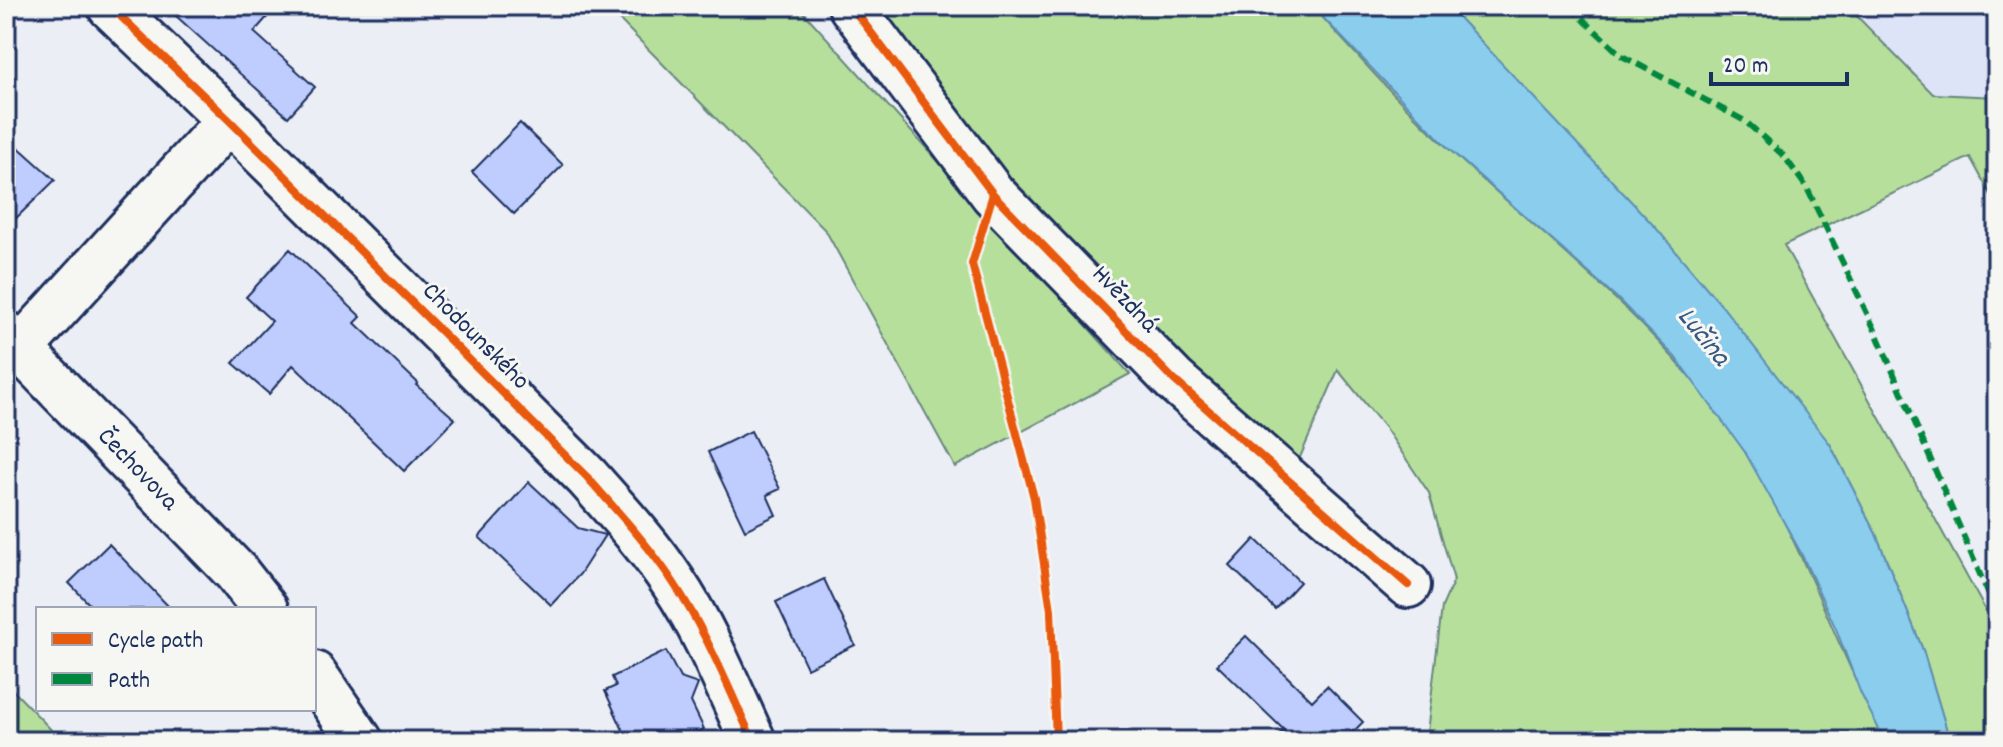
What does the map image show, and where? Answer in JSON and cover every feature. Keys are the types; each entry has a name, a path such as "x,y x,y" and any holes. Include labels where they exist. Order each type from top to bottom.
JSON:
{"street":[{"name":"Chodounského","path":"110,6 229,120 587,477 633,528 673,581 702,630 753,741"},
{"name":"Hvězdná","path":"851,6 993,194 1174,380 1408,585"},
{"path":"13,342 229,120"},
{"name":"Čechovova","path":"13,342 236,572 263,607"},
{"path":"316,677 360,741"}],"shaded area":[{"path":"1847,6 1997,6 1997,97 1933,94"}],"green space":[{"path":"606,6 798,6 1130,374 955,467 826,231"},
{"path":"870,6 1312,6 1432,133 1646,329 1715,408 1766,487 1885,741 1426,741 1442,607 1454,580 1429,493 1386,429 1338,370 1298,462 1233,411 1046,230"},
{"path":"1448,6 1847,6 1933,94 1997,97 1997,206 1970,157 1784,245 1997,631 1997,741 1950,741 1923,650 1876,534 1830,444 1579,147"},
{"path":"6,683 62,741 6,741"}],"water":[{"name":"Lučina","path":"1312,6 1448,6 1656,228 1722,306 1830,444 1876,534 1923,650 1950,741 1885,741 1861,694 1836,629 1801,553 1745,452 1675,357 1616,297 1449,149"}],"building":[{"path":"165,6 277,6 254,32 315,87 288,117"},
{"path":"520,123 563,165 514,214 472,172"},
{"path":"6,136 55,180 6,228"},
{"path":"290,249 361,317 355,323 418,383 416,385 455,419 404,471 293,365 269,394 233,363 272,321 246,297"},
{"path":"751,431 780,489 767,495 776,515 745,530 708,452"},
{"path":"529,482 578,528 605,535 580,574 551,605 479,537"},
{"path":"1255,539 1300,582 1275,609 1230,566"},
{"path":"109,544 169,607 92,607 69,583"},
{"path":"824,579 855,645 807,668 776,602"},
{"path":"1246,636 1312,701 1327,686 1363,722 1348,737 1352,741 1274,741 1284,730 1217,665"},
{"path":"666,651 680,678 698,684 691,702 704,729 680,741 628,741 605,691 616,686 612,677"}],"marked path":[{"path":"1569,6 1622,56 1745,121 1784,156 1807,188 1875,330 1991,600 1997,622"}],"cycle path":[{"path":"110,6 229,120 587,477 621,515 685,601 753,741"},
{"path":"851,6 993,194 1174,380 1408,585"},
{"path":"993,194 972,264 1034,498 1051,610 1056,741"}]}
